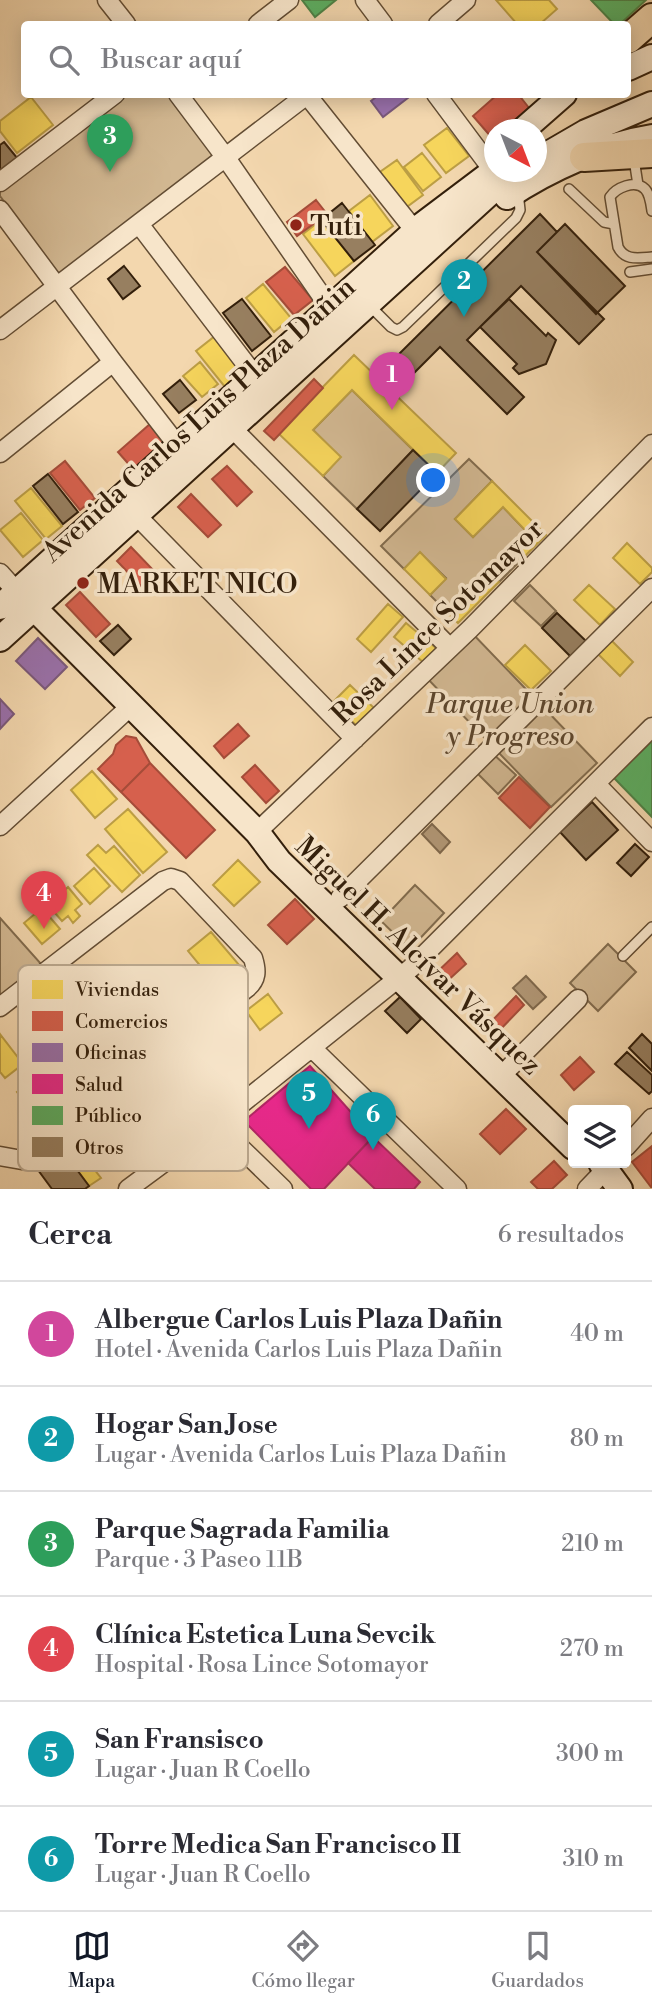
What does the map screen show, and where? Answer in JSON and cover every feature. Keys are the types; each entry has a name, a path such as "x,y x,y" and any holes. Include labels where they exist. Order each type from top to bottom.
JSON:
{"main road":[{"path":"631,36 652,18"},
{"path":"631,44 652,34"},
{"path":"631,67 652,57"},
{"name":"Avenida Carlos Luis Plaza Dañin","path":"631,98 652,86"},
{"name":"Avenida Carlos Luis Plaza Dañin","path":"542,119 560,98"},
{"name":"Avenida Carlos Luis Plaza Dañin","path":"547,153 582,125 630,98"},
{"name":"Avenida Carlos Luis Plaza Dañin","path":"547,129 582,125 652,104"},
{"path":"582,125 645,143"},
{"name":"Avenida Carlos Luis Plaza Dañin","path":"547,171 582,125"},
{"name":"Avenida Carlos Luis Plaza Dañin","path":"17,602 136,515 369,304 424,233 452,191 484,168"},
{"name":"Avenida Carlos Luis Plaza Dañin","path":"0,639 17,602 178,446 330,308 424,233 492,191 516,182"},
{"name":"Miguel H. Alcívar Vásquez","path":"17,602 132,705 257,832 278,861 405,973 568,1125"},
{"name":"Miguel H. Alcívar Vásquez","path":"257,832 292,853 340,898 405,973 568,1142"}],"street":[{"path":"262,21 289,0"},
{"path":"365,0 381,21"},
{"path":"442,21 466,0"},
{"path":"116,3 124,21"},
{"path":"0,182 110,98"},
{"path":"181,98 330,308"},
{"path":"0,330 303,98"},
{"path":"310,98 424,233"},
{"path":"439,98 484,152"},
{"path":"1,213 178,446"},
{"path":"139,224 255,376"},
{"path":"0,453 113,362"},
{"path":"232,428 450,648"},
{"name":"Rosa Lince Sotomayor","path":"257,832 450,648 652,444"},
{"path":"136,515 355,739"},
{"name":"Miguel H. Alcívar Vásquez","path":"0,573 17,602"},
{"path":"340,898 652,588"},
{"path":"0,826 132,705"},
{"path":"248,1099 405,973 652,727"},
{"path":"596,784 652,842"},
{"path":"54,965 163,881 171,878 180,881 253,958 256,969 254,981 248,986"},
{"path":"0,1007 18,993"},
{"path":"509,1068 578,999"},
{"path":"312,1048 457,1189"},
{"path":"631,1141 652,1118"},
{"path":"248,1156 280,1188"},
{"path":"587,1189 606,1169"},
{"path":"128,1189 152,1171"}],"lane":[{"path":"638,185 645,143"},
{"path":"369,304 391,327 397,330 403,327 516,218 520,210 519,182"},
{"path":"652,211 645,188 638,185 620,187 610,197 621,254 627,258 652,257"},
{"path":"569,189 604,222 614,224"},
{"path":"630,272 652,269"},
{"path":"623,956 652,927"}],"green space":[{"path":"118,98 173,98 219,158 61,277 0,196 0,187"},
{"path":"352,390 413,450 357,509 323,476 340,457 313,430"},
{"path":"469,459 492,481 455,519 473,537 503,507 526,531 513,545 524,557 499,582 487,571 446,611 430,595 446,578 420,553 404,569 381,546"},
{"path":"530,585 556,611 541,626 514,601"},
{"name":"Parque Union y Progreso","path":"470,631 597,763 551,807 424,675"},
{"path":"491,752 516,775 498,794 474,770"},
{"path":"415,885 444,913 410,949 381,921"},
{"path":"0,918 42,965 18,965 18,983 0,997"},
{"path":"608,944 636,972 598,1011 570,983"}],"shaded area":[{"path":"432,824 450,842 440,853 422,834"},
{"path":"526,976 546,997 533,1009 513,988"}],"building: Viviendas":[{"path":"496,0 549,0 557,9 543,21 514,21"},
{"path":"32,98 53,125 17,153 0,131 0,121"},
{"path":"447,128 469,156 446,173 424,145"},
{"path":"422,153 441,177 423,191 404,167"},
{"path":"397,160 423,195 404,209 377,174"},
{"path":"370,195 393,226 372,242 349,211"},
{"path":"321,220 354,261 335,276 303,234"},
{"path":"263,284 291,318 274,332 246,298"},
{"path":"215,336 243,371 225,387 196,351"},
{"path":"354,355 456,453 437,473 352,390 313,430 341,457 323,476 278,433"},
{"path":"200,362 218,384 202,397 183,376"},
{"path":"492,481 546,535 524,557 513,545 526,531 503,507 473,537 455,519"},
{"path":"31,488 62,526 46,539 15,501"},
{"path":"21,513 43,540 23,557 0,530"},
{"path":"627,543 652,568 652,572 640,584 613,558"},
{"path":"420,552 446,579 430,595 404,569"},
{"path":"487,570 499,582 458,623 446,611"},
{"path":"589,585 615,609 600,625 574,600"},
{"path":"388,604 403,617 371,652 357,639"},
{"path":"406,623 436,648 424,663 394,637"},
{"path":"609,638 633,662 620,676 596,652"},
{"path":"525,645 551,671 531,690 505,665"},
{"path":"350,685 374,708 357,726 332,703"},
{"path":"92,771 117,799 95,818 71,790"},
{"path":"128,809 167,852 143,873 105,829"},
{"path":"98,845 106,853 114,846 140,875 122,892 87,855"},
{"path":"238,860 260,882 234,906 213,885"},
{"path":"94,868 110,886 90,904 74,886"},
{"path":"68,887 82,904 75,910 80,916 73,923 68,916 62,921 48,905"},
{"path":"42,908 60,929 42,944 24,923"},
{"path":"211,932 239,965 200,965 188,951"},
{"path":"268,994 282,1013 260,1030 248,1014 248,1009"},
{"path":"0,1034 18,1057 18,1068 5,1078 0,1072"},
{"path":"78,1171 96,1171 101,1178 89,1186"}],"building: Comercios":[{"path":"493,98 521,98 533,113 526,119 484,119 484,129 473,116"},
{"path":"316,200 327,214 297,236 287,222"},
{"path":"285,267 313,300 294,315 266,282"},
{"path":"314,379 323,388 274,440 264,431"},
{"path":"150,424 165,442 133,469 118,452"},
{"path":"65,461 95,498 80,510 50,473"},
{"path":"227,466 252,492 237,506 212,479"},
{"path":"191,494 221,525 208,537 178,507"},
{"path":"131,547 155,572 141,586 117,561"},
{"path":"80,592 110,624 96,637 66,605"},
{"path":"238,724 249,736 224,758 214,746"},
{"path":"126,736 136,738 150,763 121,792 98,769"},
{"path":"150,763 215,830 186,858 121,792"},
{"path":"255,765 279,791 266,803 242,777"},
{"path":"519,777 550,807 530,828 499,798"},
{"path":"295,899 314,919 287,944 268,925"},
{"path":"457,953 466,964 445,983 436,973"},
{"path":"516,996 524,1005 494,1036 485,1028"},
{"path":"580,1057 594,1072 574,1090 561,1075"},
{"path":"506,1109 526,1129 500,1154 480,1134"},
{"path":"652,1146 652,1187 651,1187 632,1162"},
{"path":"554,1161 567,1175 552,1189 538,1189 531,1182"}],"building: Oficinas":[{"path":"375,98 408,98 383,117 371,101"},
{"path":"38,638 67,667 45,689 16,661"},
{"path":"0,699 14,714 0,729"}],"building: Salud":[{"path":"310,1066 373,1137 324,1189 311,1189 248,1125 248,1118"},
{"path":"373,1137 420,1182 414,1189 375,1189 348,1163"}],"building: Público":[{"path":"302,0 336,0 315,17"},
{"path":"591,0 646,0 623,21 611,21"},
{"path":"652,741 652,817 614,778"}],"building: Otros":[{"path":"4,142 18,159 0,172 0,145"},
{"path":"342,203 375,245 354,261 321,220"},
{"path":"540,214 557,232 537,252 604,319 579,344 521,286 467,340 524,397 507,414 440,347 413,374 396,357"},
{"path":"565,224 625,286 596,314 537,252"},
{"path":"124,266 140,286 123,299 108,279"},
{"path":"242,299 271,336 252,351 223,313"},
{"path":"509,299 546,336 548,333 556,340 546,364 519,374 513,368 517,364 480,327"},
{"path":"180,380 196,400 179,413 163,394"},
{"path":"413,450 437,473 380,531 357,509"},
{"path":"48,474 78,512 63,524 33,486"},
{"path":"557,613 588,643 572,658 542,628"},
{"path":"118,625 131,639 114,655 100,641"},
{"path":"592,802 618,830 586,860 560,832"},
{"path":"635,844 649,857 631,876 617,863"},
{"path":"400,997 421,1019 407,1033 385,1011"},
{"path":"642,1034 652,1044 652,1071 629,1048"},
{"path":"627,1052 652,1075 652,1091 649,1094 615,1064"},
{"path":"39,1171 78,1171 89,1186 85,1189 52,1189"}],"place":[{"name":"Parque Sagrada Familia","path":"110,172"},
{"name":"Tuti","path":"296,225"},
{"name":"Hogar San Jose","path":"464,317"},
{"name":"Albergue Carlos Luis Plaza Dañin","path":"392,410"},
{"name":"MARKET NICO","path":"83,583"},
{"name":"Clínica Estetica Luna Sevcik","path":"44,929"},
{"name":"San Fransisco","path":"309,1129"},
{"name":"Torre Medica San Francisco II","path":"373,1150"}]}
